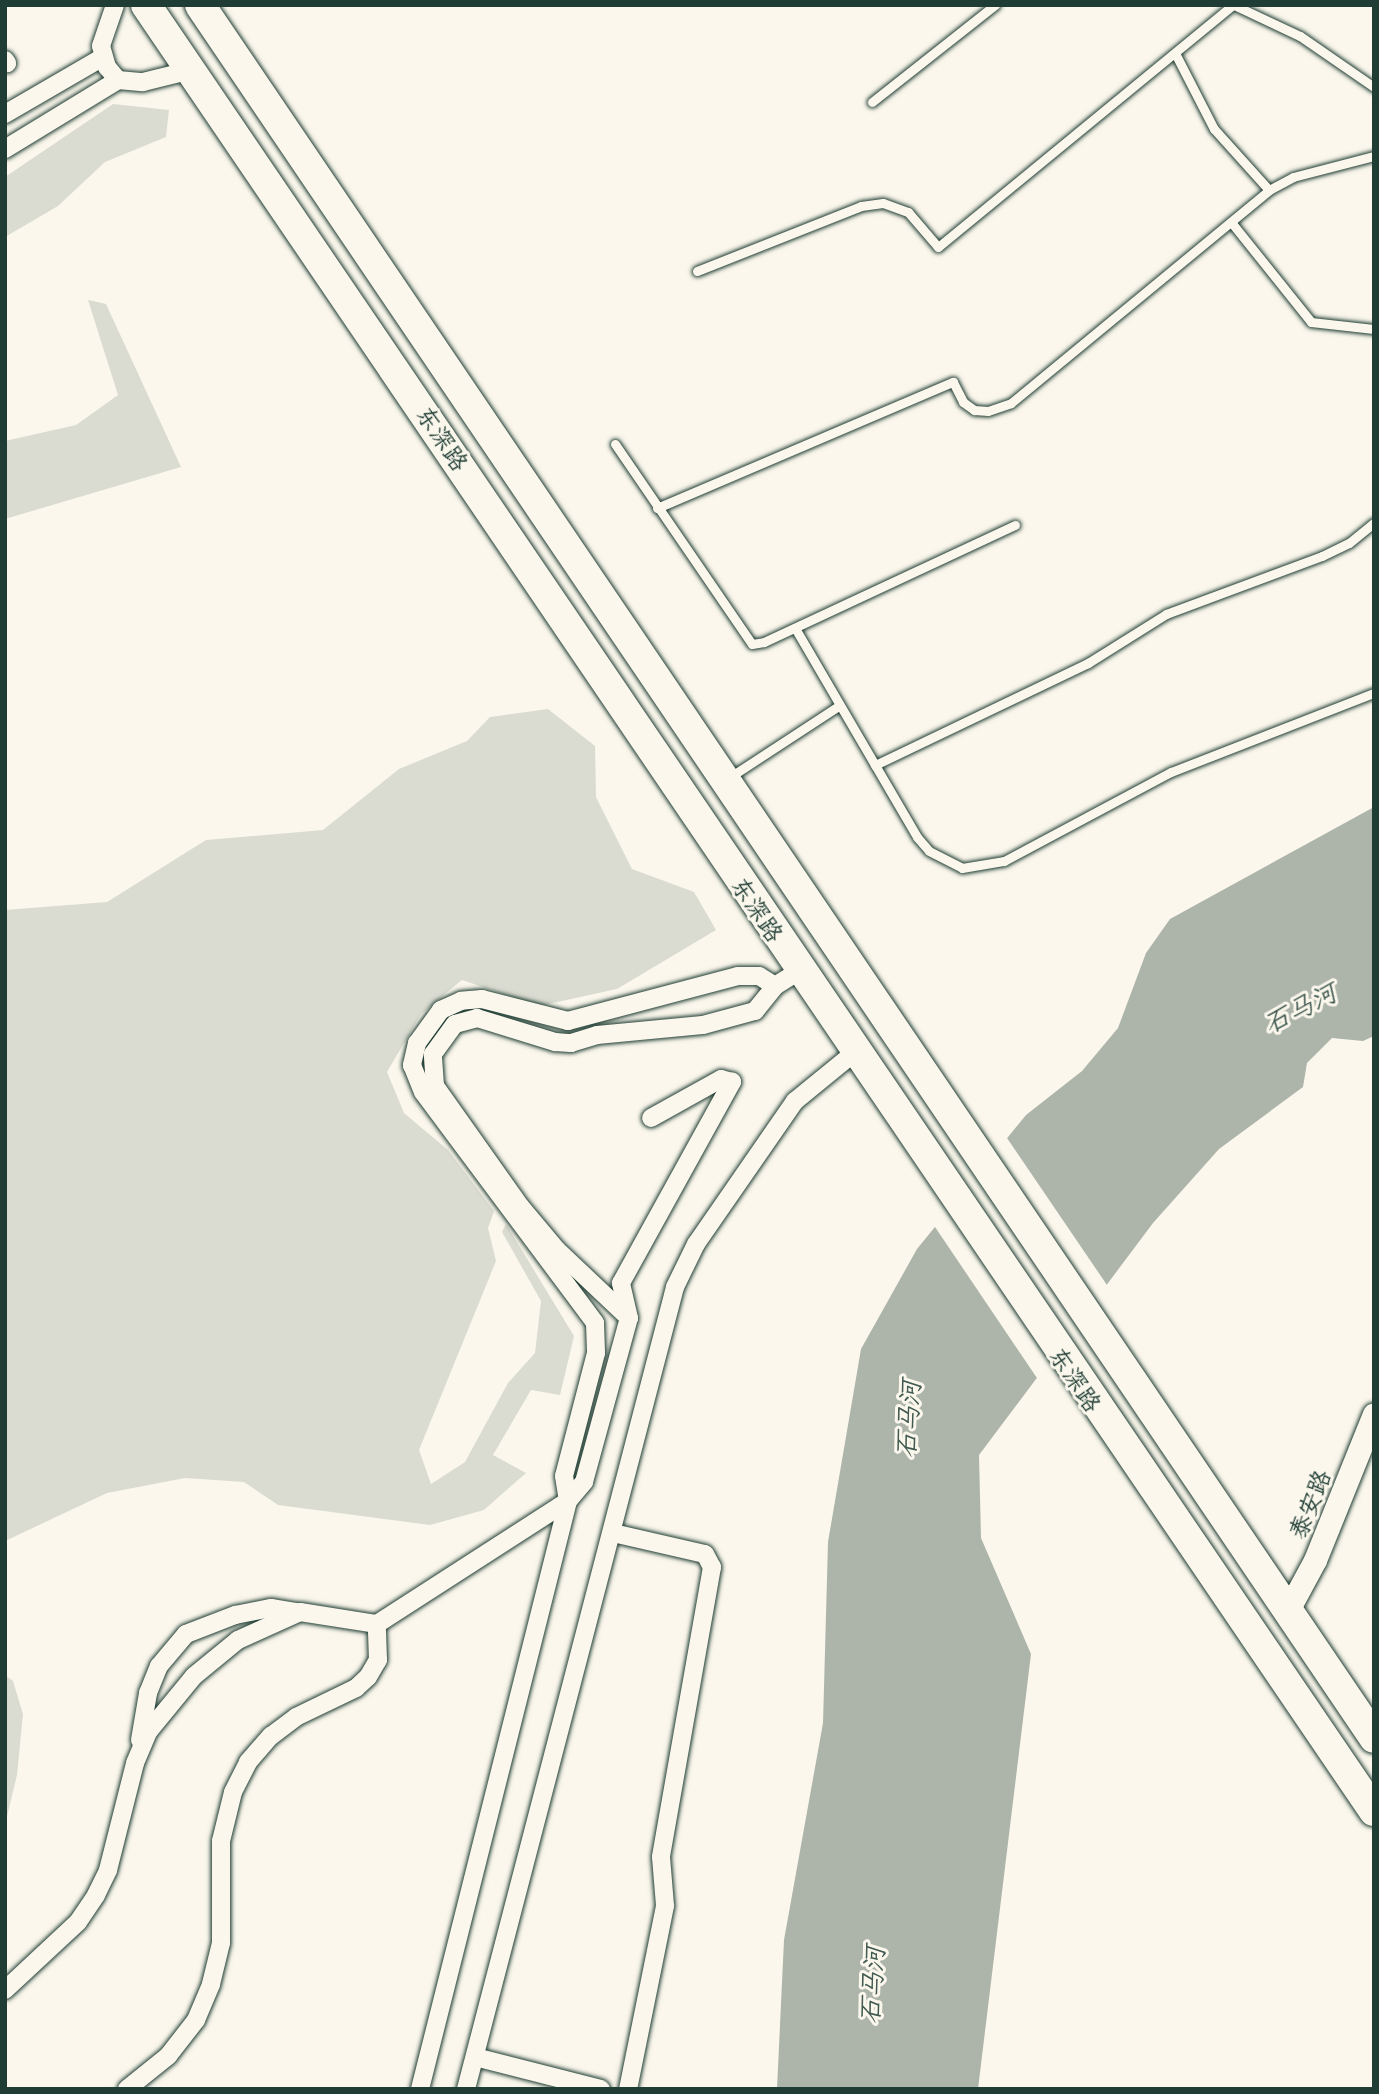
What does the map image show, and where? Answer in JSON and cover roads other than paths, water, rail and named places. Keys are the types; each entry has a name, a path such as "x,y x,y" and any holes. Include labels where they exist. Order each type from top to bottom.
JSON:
{"highway":[{"name":"东深路","path":"146,5 191,69 787,978 855,1052 1374,1811"},
{"name":"东深路","path":"200,5 1374,1738"}],"street":[{"path":"115,5 102,33 103,57 118,80"},
{"path":"5,114 103,57"},
{"path":"5,149 118,80 150,80 191,69"},
{"path":"420,2089 568,1501 564,1476 596,1353 595,1323 423,1092 412,1065 417,1043 441,1010 461,1001 482,999 568,1021 738,976 787,978"},
{"path":"629,1318 557,1250 520,1206 435,1086 433,1054 455,1024 477,1018 555,1042 571,1043 631,1031 703,1025 755,1011 787,978"},
{"path":"466,2089 675,1287 685,1264 795,1101 855,1052"},
{"path":"5,1990 78,1922 108,1870 135,1763 148,1693 169,1648 211,1622 271,1608 377,1624 568,1501 584,1482 629,1318 621,1283 732,1082 721,1079 652,1118"},
{"name":"泰安路","path":"1288,1610 1315,1560 1374,1415"},
{"path":"613,1533 705,1554 712,1567 661,1857 665,1906 628,2089"},
{"path":"135,1763 148,1732 194,1676 238,1640 300,1612"},
{"path":"127,2089 168,2056 196,2020 211,1984 221,1943 221,1840 233,1793 248,1762 296,1717 356,1688 368,1677 377,1660 377,1624"},
{"path":"475,2057 601,2089"}],"lane":[{"path":"872,102 995,5"},
{"path":"697,271 861,206 883,203 908,212 938,247 1176,55 1233,5 1300,36 1374,87"},
{"path":"1176,55 1214,130 1269,190"},
{"path":"657,508 953,382 963,402 974,410 988,411 1011,403 1269,190 1284,180 1374,156"},
{"path":"1231,222 1311,321 1374,329"},
{"path":"615,444 748,641 757,644 1015,524"},
{"path":"875,765 1088,663 1166,614 1322,556 1374,523"},
{"path":"795,628 929,851 962,868 981,868 1171,772 1374,693"},
{"path":"724,780 840,705"}],"water":[{"name":"石马河","path":"1374,807 1374,1036 1363,1041 1332,1038 1307,1063 1303,1087 1219,1149 1153,1223 979,1455 981,1538 1031,1654 978,2089 777,2089 784,1940 823,1723 828,1542 861,1349 917,1249 1026,1115 1082,1071 1118,1028 1146,953 1170,919"}]}
